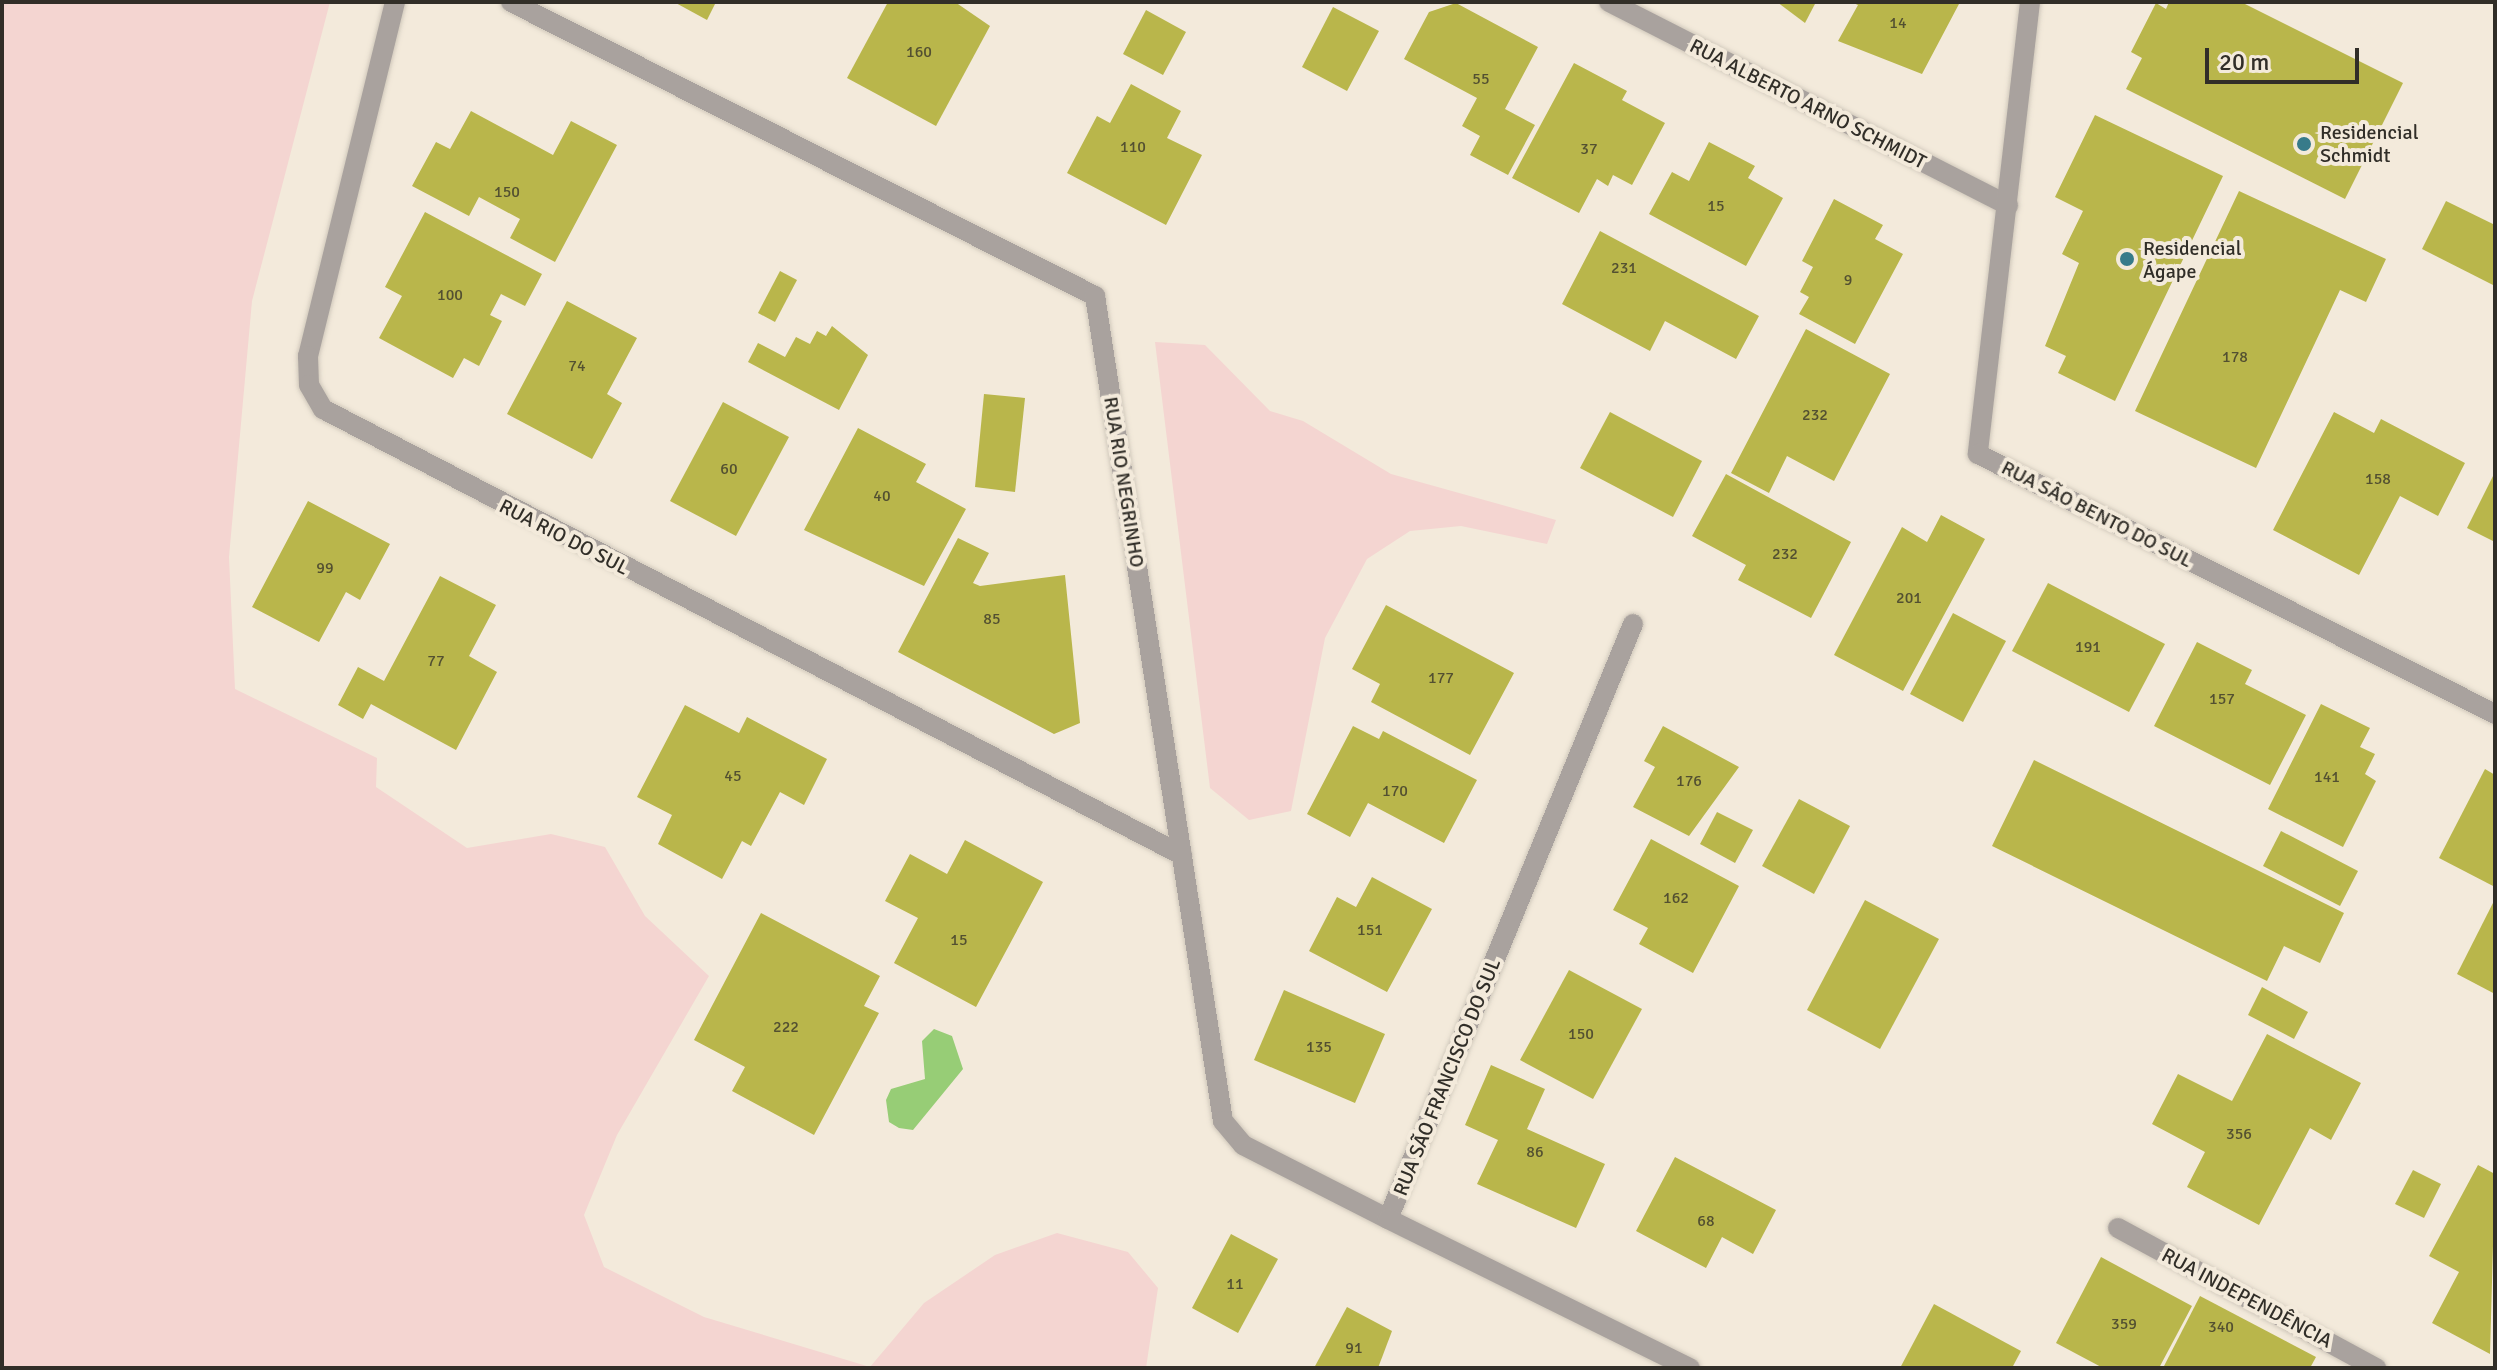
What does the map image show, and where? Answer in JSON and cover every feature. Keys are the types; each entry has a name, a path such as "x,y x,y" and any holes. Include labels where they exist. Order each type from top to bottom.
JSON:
{"street":[{"name":"RUA RIO DO SUL","path":"395,2 308,356 309,385 323,409 1182,855"},
{"name":"RUA RIO NEGRINHO","path":"511,2 1095,296 1182,855 1230,1135 1388,1219"},
{"name":"RUA ALBERTO ARNO SCHMIDT","path":"1609,2 2008,205"},
{"name":"RUA SÃO BENTO DO SUL","path":"2030,2 1978,454 2495,714"},
{"name":"RUA SÃO FRANCISCO DO SUL","path":"1633,624 1388,1219 1690,1368"},
{"name":"RUA INDEPENDÊNCIA","path":"2118,1228 2376,1368"}],"shaded area":[{"path":"2,2 330,2 252,301 229,557 235,689 377,758 376,787 467,848 551,834 605,847 645,916 709,976 617,1135 584,1215 604,1267 704,1317 870,1367 924,1303 995,1255 1057,1233 1128,1252 1158,1288 1146,1368 2,1368"},
{"path":"1155,342 1205,345 1270,411 1303,421 1391,474 1556,520 1547,544 1461,526 1410,531 1367,559 1325,638 1291,811 1249,820 1210,788"},
{"path":"934,1029 952,1036 963,1069 913,1130 899,1128 889,1122 886,1100 891,1089 925,1079 922,1041"}],"building":[{"path":"674,2 716,2 707,20"},
{"path":"888,2 955,2 990,26 936,126 847,78"},
{"path":"1777,2 1816,2 1805,23"},
{"path":"1851,2 1959,4 1922,74 1838,41 1858,5"},
{"name":"Residencial Schmidt","path":"2169,2 2241,2 2403,83 2345,199 2126,89 2142,58 2131,52 2156,3 2166,9"},
{"path":"1456,3 1538,47 1505,109 1535,125 1508,175 1470,155 1480,136 1462,126 1477,98 1404,59 1429,12"},
{"path":"1333,7 1379,31 1347,91 1302,67"},
{"path":"1146,10 1186,32 1163,75 1123,54"},
{"path":"1574,63 1627,91 1622,100 1665,123 1632,185 1613,175 1608,186 1597,179 1579,213 1512,178"},
{"path":"1131,84 1181,111 1167,138 1202,155 1166,225 1067,173 1097,116 1110,123"},
{"path":"471,111 553,155 571,121 617,145 555,262 510,238 520,219 479,197 469,216 412,186 436,142 450,149"},
{"name":"Residencial Ágape","path":"2095,115 2223,176 2115,401 2058,373 2066,356 2045,346 2079,263 2062,254 2083,211 2055,197"},
{"path":"1709,142 1755,166 1748,178 1783,198 1746,266 1649,214 1672,172 1689,181"},
{"path":"2239,191 2386,259 2366,302 2340,290 2256,468 2135,411"},
{"path":"1834,199 1883,225 1875,239 1903,254 1855,344 1799,314 1809,297 1800,292 1813,267 1802,261"},
{"path":"2446,201 2495,225 2495,286 2422,249"},
{"path":"425,212 542,274 525,306 501,294 490,315 502,321 479,366 464,358 453,378 379,338 402,296 385,287"},
{"path":"1600,231 1759,316 1736,359 1665,321 1650,351 1562,304"},
{"path":"780,271 797,280 775,322 758,313"},
{"path":"567,301 637,338 607,394 622,403 592,459 507,414"},
{"path":"832,326 868,355 839,410 748,362 758,343 785,357 796,337 810,344 817,331 826,336"},
{"path":"1806,329 1890,374 1834,481 1787,456 1769,493 1731,473"},
{"path":"984,394 1025,398 1015,492 975,487"},
{"path":"723,402 789,437 736,536 670,501"},
{"path":"1610,412 1702,461 1673,517 1580,468"},
{"path":"2334,412 2374,433 2381,419 2465,463 2438,516 2400,496 2359,575 2273,530"},
{"path":"858,428 926,464 916,482 966,509 924,586 804,530"},
{"path":"2495,472 2495,542 2467,528"},
{"path":"1726,474 1851,542 1811,618 1738,580 1746,565 1692,536"},
{"path":"308,501 390,544 360,600 346,592 319,642 252,607"},
{"path":"1941,515 1985,539 1903,691 1834,655 1902,527 1927,542"},
{"path":"958,538 989,553 973,583 980,586 1065,575 1080,723 1054,734 898,652"},
{"path":"440,576 496,605 469,656 497,672 456,750 371,704 363,719 338,705 358,667 384,681"},
{"path":"2048,583 2165,644 2129,712 2012,651"},
{"path":"1386,605 1514,673 1470,755 1371,702 1380,684 1352,669"},
{"path":"1953,613 2006,641 1963,722 1910,694"},
{"path":"2197,642 2252,670 2245,684 2306,715 2270,785 2154,726"},
{"path":"2321,704 2370,728 2360,747 2375,754 2365,774 2376,781 2343,847 2268,809"},
{"path":"685,705 739,733 747,717 827,759 804,805 780,792 751,846 742,841 722,879 658,844 672,815 637,797"},
{"path":"1353,726 1379,739 1383,731 1477,780 1444,843 1368,803 1350,837 1307,814"},
{"path":"1663,726 1739,767 1689,836 1633,807 1655,767 1644,761"},
{"path":"2034,760 2344,913 2320,963 2284,946 2267,981 1992,846"},
{"path":"2485,769 2495,775 2495,887 2439,858"},
{"path":"1799,799 1850,826 1814,894 1762,866"},
{"path":"1717,812 1753,830 1735,863 1700,844"},
{"path":"2281,831 2358,871 2340,906 2263,866"},
{"path":"1651,839 1739,886 1693,973 1639,944 1648,928 1613,910"},
{"path":"965,840 1043,882 976,1007 894,963 918,918 885,901 910,854 947,874"},
{"path":"1372,877 1432,909 1387,992 1309,951 1337,897 1356,907"},
{"path":"2495,899 2495,994 2457,974"},
{"path":"1865,900 1939,939 1880,1049 1807,1010"},
{"path":"761,913 880,976 864,1006 879,1013 814,1135 732,1091 745,1067 694,1040"},
{"path":"1569,970 1642,1009 1593,1099 1520,1060"},
{"path":"2262,987 2308,1012 2294,1039 2248,1015"},
{"path":"1284,990 1385,1034 1355,1103 1254,1060"},
{"path":"2267,1034 2361,1083 2331,1140 2310,1128 2259,1225 2187,1187 2205,1152 2152,1124 2178,1074 2232,1101"},
{"path":"1491,1065 1545,1089 1527,1129 1605,1164 1576,1228 1477,1184 1498,1140 1465,1125"},
{"path":"1675,1157 1776,1210 1753,1254 1722,1237 1706,1268 1636,1231"},
{"path":"2478,1165 2495,1174 2490,1354 2432,1323 2459,1272 2429,1256"},
{"path":"2413,1170 2441,1184 2424,1218 2395,1204"},
{"path":"1231,1234 1278,1259 1238,1333 1192,1308"},
{"path":"2101,1257 2192,1306 2159,1368 2103,1368 2056,1343"},
{"path":"2200,1296 2316,1357 2310,1368 2163,1368"},
{"path":"1934,1304 2021,1351 2012,1368 1900,1368"},
{"path":"1347,1307 1392,1331 1378,1368 1314,1368"}],"place":[{"name":"Residencial Schmidt","path":"2304,144"},
{"name":"Residencial Ágape","path":"2127,259"}]}
